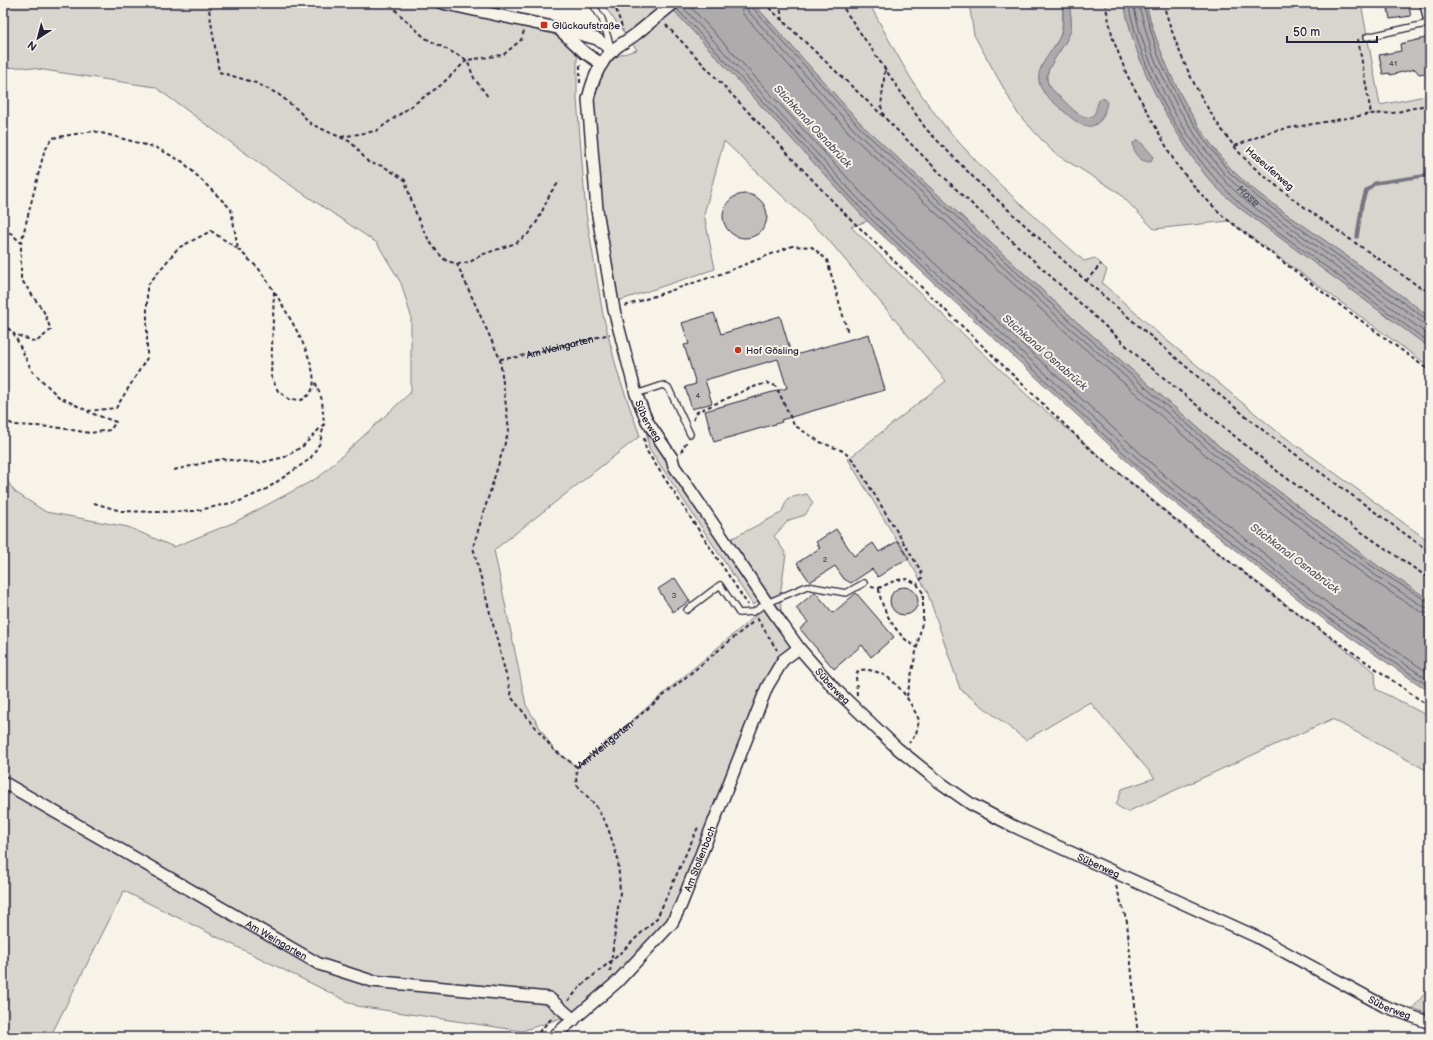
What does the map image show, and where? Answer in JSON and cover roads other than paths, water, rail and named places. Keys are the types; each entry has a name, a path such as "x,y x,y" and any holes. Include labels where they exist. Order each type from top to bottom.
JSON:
{"street":[{"path":"442,3 527,21 597,39 612,51"},
{"name":"Süberweg","path":"674,3 612,51 602,64 591,85 588,99 597,210 618,333 636,394 647,420 672,458 674,466 799,648 851,704 902,752 938,781 972,804 1013,826 1257,937 1384,1006 1430,1023"},
{"path":"1426,3 1430,23"},
{"path":"557,28 585,53 602,64"},
{"name":"Am Stollenbach","path":"553,1037 609,989 672,923 681,906 767,687 783,660 799,648"},
{"name":"Am Weingarten","path":"3,782 319,964 372,981 549,998 574,1020"}],"lane":[{"path":"592,3 602,20 612,51"},
{"path":"1367,37 1430,23"},
{"path":"636,394 663,385 669,389 690,434"},
{"path":"687,610 720,585 739,613 753,612 767,603 807,586 846,593 864,583"}],"water":[{"name":"Stichkanal Osnabrück","path":"667,3 753,3 864,127 1077,322 1220,447 1378,566 1430,600 1430,692 1326,621 1156,488 867,221"},
{"path":"1063,3 1069,3 1071,28 1066,41 1053,61 1047,74 1047,80 1054,91 1075,111 1086,117 1092,116 1100,98 1105,99 1107,103 1103,115 1099,122 1093,126 1087,126 1074,120 1047,96 1042,90 1039,82 1040,70 1057,42 1061,32"},
{"name":"Hase","path":"1124,3 1146,3 1159,47 1179,92 1205,135 1233,171 1263,197 1430,317 1430,348 1241,209 1213,184 1191,155 1155,93 1140,58 1128,22"},
{"path":"1139,140 1153,156 1151,162 1143,161 1134,151 1133,143"}],"waterway":[{"path":"1357,237 1362,204 1366,191 1375,183 1430,175"}],"place":[{"name":"Glückaufstraße","path":"544,25"},
{"name":"Hof Gösling","path":"738,350"}]}
